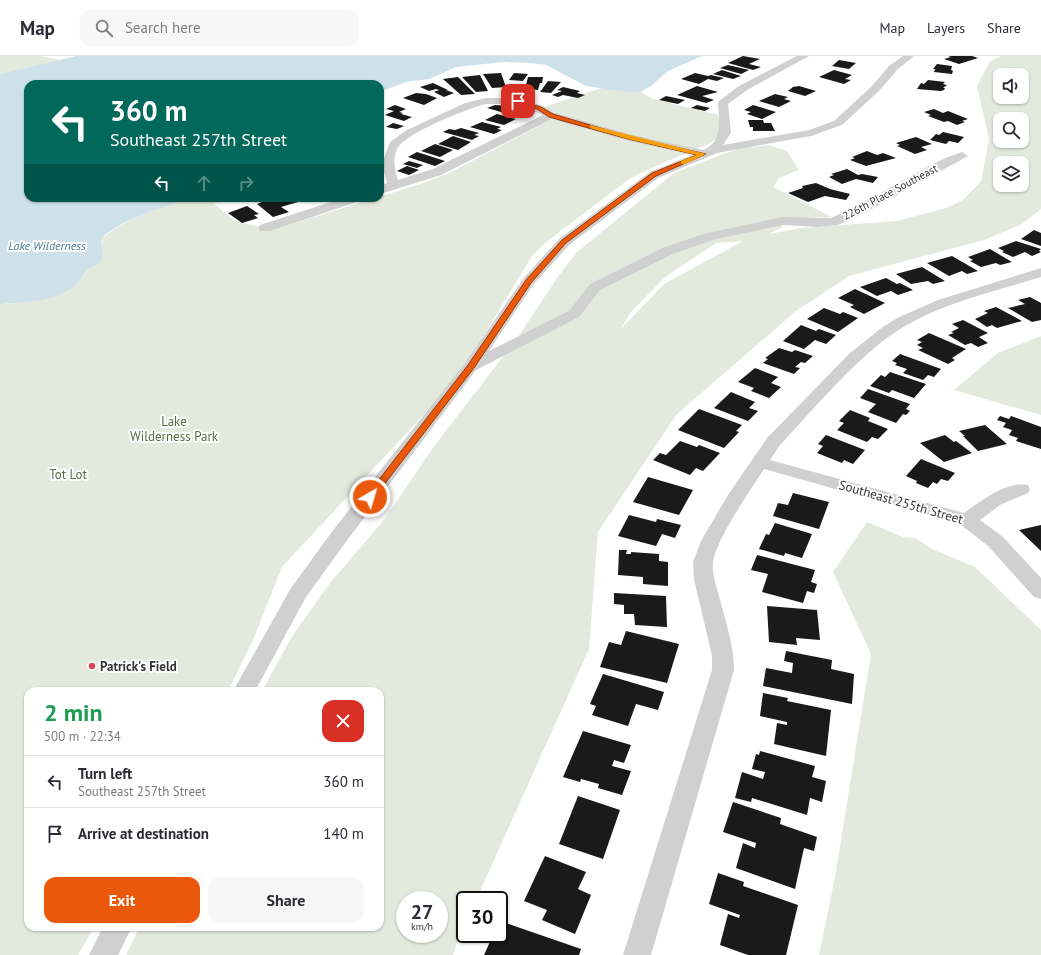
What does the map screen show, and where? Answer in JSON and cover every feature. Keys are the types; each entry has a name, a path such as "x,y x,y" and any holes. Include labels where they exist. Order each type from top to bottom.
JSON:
{"street":[{"path":"708,152 725,133 723,103 743,88 804,56"},
{"path":"246,687 298,593 341,534 471,366 528,282 564,242 654,175 708,152 811,133 838,123 876,88 893,68 909,56"},
{"path":"394,185 391,179 388,164 394,144 412,132 470,105 480,102 507,100 531,104 551,115 630,138 708,152"},
{"path":"384,189 437,172 551,115"},
{"name":"226th Place Southeast","path":"471,366 574,314 594,287 668,250 708,237 783,221 817,223 833,222 864,208 947,162 962,156"},
{"path":"265,228 344,202"},
{"path":"637,955 723,670 723,656 704,578 703,562 712,541 737,495 773,442 855,357 885,332 923,310 1041,272"},
{"name":"Southeast 255th Street","path":"758,462 878,494 967,520 1005,551 1041,592"},
{"path":"967,520 993,501 1021,490"},
{"path":"103,955 116,931"}],"green space":[{"path":"0,56 40,56 61,60 0,74"},
{"path":"1001,56 1041,56 1041,209 1022,224 984,240 849,276 796,311 677,414 598,532 589,649 480,891 456,891 457,943 453,955 126,955 138,931 384,931 384,687 264,687 291,638 330,583 383,521 435,445 518,337 557,278 576,253 674,173 737,149 768,145 787,151 799,170 779,178 773,187 832,217 780,218 782,227 769,234 801,228 897,221 946,208 963,200 981,181 989,139 977,86 990,61","holes":["743,241 664,284 620,330 631,312 665,277 716,243"]},
{"name":"Lake Wilderness Park","path":"601,88 641,92 653,99 718,115 722,130 715,140 706,145 629,179 546,242 532,256 467,363 440,397 282,567 253,640 230,687 24,687 24,931 92,931 78,955 0,955 0,304 17,303 79,282 87,270 100,262 103,238 111,231 132,219 168,204 175,202 221,202 214,204 235,221 272,230 363,202 384,202 384,195 424,183 451,172 560,115 545,108 547,106"},
{"path":"1041,336 1041,415 954,390 998,353"},
{"path":"867,522 903,537 915,538 932,549 975,567 1041,630 1041,955 819,955 835,877 871,654 833,572"}],"water":[{"name":"Lake Wilderness","path":"76,56 702,56 668,71 651,86 641,92 627,92 586,86 546,65 503,62 456,67 429,79 406,82 384,90 384,80 24,80 24,202 178,202 130,220 109,232 102,241 102,259 100,262 87,270 79,281 70,289 61,294 41,300 0,304 0,74"}],"building":[{"path":"743,56 760,59 749,64 761,67 753,70 728,63"},
{"path":"948,56 972,56 978,58 959,64 944,59 951,57"},
{"path":"839,60 856,63 849,69 832,66"},
{"path":"937,64 952,66 952,74 934,72 935,69 933,69"},
{"path":"728,65 749,70 741,74 720,68"},
{"path":"722,70 741,76 733,79 713,74"},
{"path":"834,70 852,75 845,79 851,80 844,84 819,77"},
{"path":"501,73 506,87 492,88 483,74"},
{"path":"514,73 528,74 523,81 509,80"},
{"path":"695,73 724,78 717,81 708,79 699,84 681,79"},
{"path":"480,75 488,91 476,92 462,77"},
{"path":"458,77 475,94 461,95 443,79"},
{"path":"528,77 543,77 542,83 540,83 538,90 525,89"},
{"path":"928,80 945,82 943,84 947,85 943,88 945,88 944,90 941,91 917,89 921,83 924,84"},
{"path":"548,81 561,82 551,93 540,92"},
{"path":"433,83 454,93 444,97 434,92 439,90 436,89 429,91 420,87"},
{"path":"697,86 718,92 702,96 714,100 706,103 677,95"},
{"path":"799,86 816,91 805,96 788,91 793,87"},
{"path":"563,87 580,91 577,93 585,95 578,98 563,95 558,97 552,95 562,91 557,90"},
{"path":"416,93 426,94 437,98 424,105 403,98"},
{"path":"775,94 788,97 784,99 791,101 779,107 759,101"},
{"path":"666,96 685,100 678,104 659,100"},
{"path":"395,105 406,109 399,112 403,113 401,114 412,117 404,121 385,115 394,111 386,109"},
{"path":"495,105 517,107 529,110 526,111 529,112 520,117 487,108"},
{"path":"697,105 710,108 705,111 691,108"},
{"path":"753,105 776,112 762,119 747,114 751,112 744,110"},
{"path":"934,109 943,113 948,111 968,119 957,125 928,116 931,115 924,112"},
{"path":"497,114 516,119 504,125 485,120"},
{"path":"748,120 763,120 764,123 771,123 775,131 753,131 753,127 750,127"},
{"path":"482,122 501,127 497,129 502,130 494,134 470,127"},
{"path":"393,123 404,126 397,129 386,127"},
{"path":"461,128 479,133 474,135 479,136 472,140 443,132 449,129 455,130"},
{"path":"943,132 964,137 958,143 949,141 946,144 930,140 936,134 939,135"},
{"path":"453,136 471,142 458,150 438,144"},
{"path":"916,137 932,144 921,147 927,150 915,154 897,146 900,145 896,143"},
{"path":"435,144 453,150 440,157 421,151"},
{"path":"867,151 877,155 883,153 896,158 866,166 850,160 855,158 852,157"},
{"path":"417,152 445,161 435,166 408,157"},
{"path":"409,161 423,165 417,168 403,164"},
{"path":"407,166 419,170 409,175 397,171"},
{"path":"847,169 858,175 862,174 878,177 873,183 856,179 842,184 829,177 834,175 831,174"},
{"path":"816,183 830,189 850,194 846,200 825,196 808,202 788,193 803,188 802,186"},
{"path":"262,202 298,202 281,207 289,212 273,217 257,204"},
{"path":"247,206 259,214 254,215 258,218 242,223 228,213"},
{"path":"1034,230 1041,233 1041,246 1021,239"},
{"path":"1016,241 1041,249 1039,251 1041,252 1032,256 1025,252 1013,257 1002,252 1004,251 998,248"},
{"path":"990,249 1012,262 1000,265 996,263 981,267 970,261 973,260 968,257"},
{"path":"952,256 978,271 967,274 962,271 949,276 927,263"},
{"path":"922,267 945,281 933,284 928,281 911,284 896,274"},
{"path":"886,278 913,290 898,295 891,291 877,296 860,287"},
{"path":"855,289 885,303 864,314 850,307 854,305 838,298"},
{"path":"1030,297 1041,303 1041,320 1032,322 1008,308 1025,304 1018,300"},
{"path":"996,307 1022,321 997,328 992,325 987,327 975,319 988,313 984,311"},
{"path":"824,308 840,314 843,312 858,318 838,332 807,319"},
{"path":"963,320 988,333 979,337 988,343 978,347 971,343 965,345 948,335 954,333 951,332 959,328 952,324"},
{"path":"801,325 816,331 819,329 836,335 826,344 815,340 804,349 783,341"},
{"path":"929,333 966,349 952,358 955,360 948,364 918,350 923,348 917,345 922,342 917,340"},
{"path":"779,348 792,352 795,350 813,356 805,363 801,362 795,367 800,368 794,374 763,363 768,359 765,358"},
{"path":"900,354 941,369 934,377 928,375 923,380 903,373 907,369 895,365 897,363 892,361"},
{"path":"755,368 778,377 771,383 781,387 769,398 751,391 754,388 738,382"},
{"path":"890,372 926,384 914,398 892,390 889,393 870,386 881,375 885,377"},
{"path":"868,389 910,404 906,409 910,411 906,415 903,414 896,423 868,412 876,404 860,398"},
{"path":"731,392 755,402 749,408 758,411 748,421 714,408"},
{"path":"699,409 742,425 736,431 739,432 724,448 678,430"},
{"path":"850,410 870,418 868,421 888,429 878,439 872,437 867,442 837,430 844,423 839,421"},
{"path":"1000,416 1009,419 1011,416 1041,427 1041,449 1016,441 1018,438 1009,435 1012,430 1003,427 1006,423 997,420"},
{"path":"985,425 1007,444 978,451 959,431"},
{"path":"826,435 865,450 853,464 844,460 842,463 817,453 823,446 818,444"},
{"path":"945,435 972,453 944,462 920,443"},
{"path":"680,441 697,447 699,445 720,453 703,471 696,468 690,475 653,460 660,453 666,455"},
{"path":"921,459 955,473 948,481 941,479 937,484 933,482 928,488 916,483 917,481 906,476"},
{"path":"648,477 693,490 679,515 633,502"},
{"path":"793,493 829,502 819,529 773,516 778,503 788,505"},
{"path":"629,515 656,522 657,519 681,525 675,538 662,534 656,546 618,536"},
{"path":"775,523 812,534 802,558 785,553 784,556 759,549 766,534 769,535"},
{"path":"1041,525 1041,551 1019,530"},
{"path":"619,550 627,550 626,554 631,554 631,552 659,554 659,561 668,562 668,586 643,584 643,577 618,575"},
{"path":"757,555 815,570 811,582 817,584 814,593 807,591 803,603 762,592 768,574 751,570"},
{"path":"614,593 666,596 667,627 635,625 634,614 624,614 624,605 614,604"},
{"path":"767,606 817,610 820,640 796,638 797,645 769,642"},
{"path":"626,631 679,644 667,683 600,667 609,642 621,645"},
{"path":"786,651 832,660 831,669 854,674 852,704 763,686 766,668 792,673 793,663 784,661"},
{"path":"603,674 664,692 658,710 636,704 628,726 592,715 596,706 590,704"},
{"path":"763,693 788,698 787,701 831,710 826,756 774,744 777,723 787,725 787,722 760,716"},
{"path":"583,731 631,745 624,763 614,760 612,766 631,771 622,795 598,788 599,784 581,779 580,782 563,777"},
{"path":"760,751 815,766 812,777 826,781 822,802 810,798 807,815 752,798 751,802 735,798 742,772 763,779 765,772 752,769 756,754 759,755"},
{"path":"578,796 620,810 603,859 559,844"},
{"path":"733,802 781,818 780,824 817,837 814,851 804,848 795,889 736,868 743,843 755,848 756,843 723,832"},
{"path":"545,856 586,872 578,889 591,895 575,934 542,920 547,910 524,901"},
{"path":"718,873 744,882 743,886 798,905 786,955 748,955 720,945 728,914 739,918 740,915 709,904"},
{"path":"508,924 581,949 579,955 484,955 489,943 508,943"}],"slow traffic":[{"path":"592,127 653,144 703,154 683,163"}],"place":[{"name":"Patrick's Field","path":"92,666"}],"route":[{"path":"370,497 471,366 528,282 564,242 654,175 703,154 630,138 551,115 531,104 518,101"}],"park label":[{"name":"Tot Lot","path":"68,474"}]}
